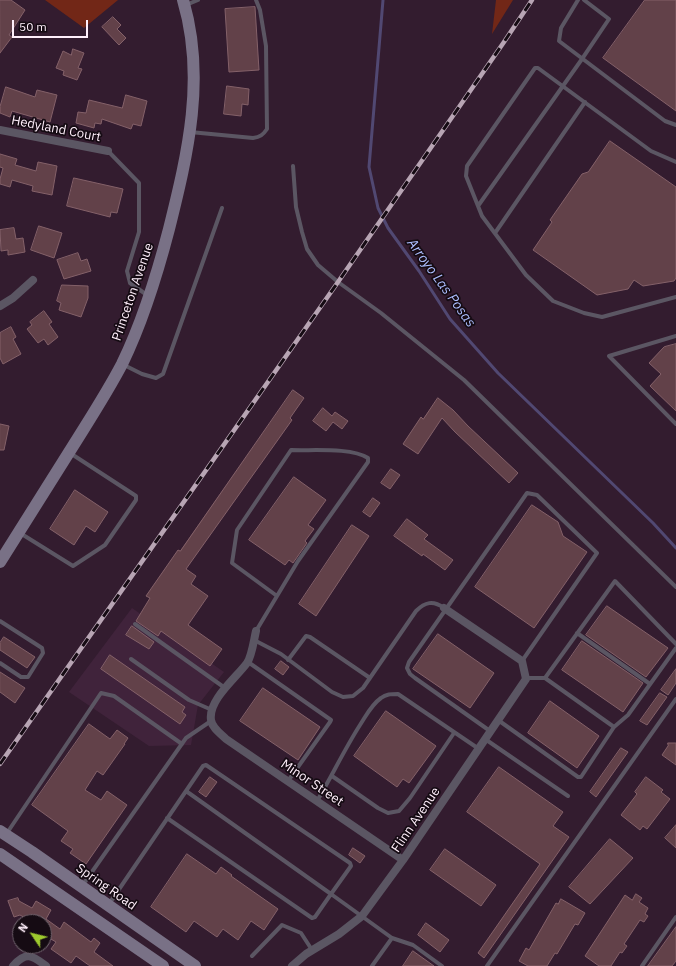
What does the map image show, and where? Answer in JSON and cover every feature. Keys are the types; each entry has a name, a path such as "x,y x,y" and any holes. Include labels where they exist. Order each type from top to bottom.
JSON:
{"street":[{"name":"Princeton Avenue","path":"0,562 105,395 122,364 137,331 149,297 182,179 193,116 193,48 184,3"},
{"name":"Hedyland Court","path":"0,130 108,151"},
{"path":"0,306 13,298 33,280"},
{"path":"445,608 522,661 526,678"},
{"path":"211,721 212,710 217,698 248,662 256,631"},
{"name":"Flinn Avenue","path":"292,966 312,950 339,934 362,916 403,860 491,732 526,678"},
{"name":"Minor Street","path":"211,721 217,731 226,739 403,860"},
{"name":"Spring Road","path":"3,833 195,966"},
{"path":"0,854 163,966"},
{"path":"12,966 19,958 24,956 32,957 46,966"}],"lane":[{"path":"184,3 198,0"},
{"path":"190,132 253,138 262,136 265,133 267,129 266,46 260,10 256,0"},
{"path":"578,0 561,28 560,41 665,121 676,125"},
{"path":"478,206 609,19 584,0"},
{"path":"676,162 651,151 562,85 538,68 535,68 467,166 466,176 482,216 526,274 553,301 584,313 602,317 676,297"},
{"path":"495,233 585,102"},
{"path":"108,151 139,183 139,232 127,271 130,283 149,297"},
{"path":"293,166 296,207 302,232 307,249 318,265 338,282 381,313 464,380 676,587"},
{"path":"122,364 142,374 156,378 163,374 222,208"},
{"path":"676,336 610,356 676,424"},
{"path":"256,631 277,596 298,561 368,462 368,458 350,452 291,450 237,530 232,563 277,596"},
{"path":"18,532 73,566 105,545 136,500 136,496 69,452"},
{"path":"491,732 415,678 410,674 407,668 409,662 445,608 526,493 537,495 597,553 522,661"},
{"path":"545,678 614,581 676,644"},
{"path":"254,640 269,647 332,692 343,697 353,696 363,688 416,611 423,604 432,602 445,608"},
{"path":"0,621 42,648 42,653 28,677 21,677 0,663"},
{"path":"134,624 225,689"},
{"path":"577,633 650,684"},
{"path":"288,660 306,636 310,637 370,678"},
{"path":"498,720 578,777 581,777 614,727 628,715 676,648"},
{"path":"131,660 189,700 212,710"},
{"path":"248,662 330,720 288,781"},
{"path":"526,678 545,678 614,727"},
{"path":"3,833 101,693 114,696 182,744"},
{"path":"316,801 332,776 345,749 372,707 381,698 390,694 398,694 479,749"},
{"path":"487,966 676,699"},
{"path":"82,887 186,738 211,721"},
{"path":"332,776 378,808 388,813 399,811 410,798 454,733"},
{"path":"485,739 568,796"},
{"path":"108,905 167,818 203,766 206,765 350,863 351,866 315,917 312,918 167,818"},
{"path":"186,791 392,938 413,946 442,966"},
{"path":"642,966 676,917"},
{"path":"252,956 282,925 301,933 312,950"},
{"path":"372,966 392,938"}],"shaded area":[{"path":"45,0 118,0 84,28"},
{"path":"496,0 513,0 492,34"},
{"path":"132,608 224,672 198,705 191,745 149,746 69,692"}],"building":[{"path":"0,0 11,0 25,10 9,35 12,37 0,53"},
{"path":"645,0 676,0 676,111 603,58"},
{"path":"255,7 259,70 229,72 225,9"},
{"path":"113,17 121,25 117,29 126,38 119,45 102,27"},
{"path":"73,49 84,53 78,68 82,69 77,80 63,75 64,71 56,68 63,51 71,55"},
{"path":"227,86 249,89 248,105 242,104 241,116 224,114"},
{"path":"6,87 35,97 37,90 57,95 50,122 12,111 10,117 0,113 0,107"},
{"path":"126,95 147,101 141,126 133,124 131,129 102,119 101,124 95,123 94,128 76,123 78,112 86,113 89,100 122,108"},
{"path":"610,141 676,187 676,278 674,281 643,286 634,280 628,289 597,295 533,250 552,222 550,220 582,174 588,172"},
{"path":"0,154 17,159 15,165 36,171 38,162 57,166 52,195 32,191 33,186 12,180 10,187 0,184 3,168 0,167"},
{"path":"74,178 123,189 117,213 111,212 110,217 67,206"},
{"path":"39,226 62,233 54,258 31,250"},
{"path":"14,228 16,239 23,238 25,252 8,255 8,250 1,251 0,230"},
{"path":"78,253 81,261 87,259 91,271 64,279 57,260"},
{"path":"62,285 88,286 88,298 81,317 59,310 61,303 57,301"},
{"path":"44,311 52,322 49,324 58,337 48,345 44,339 38,343 27,329 32,325 30,322"},
{"path":"11,327 16,337 13,339 21,354 3,364 0,358 0,333"},
{"path":"676,344 676,411 650,386 661,374 649,363 664,347"},
{"path":"293,390 304,398 290,418 292,420 186,569 196,576 191,584 208,596 188,625 222,649 210,666 161,631 158,636 136,621 150,598 146,596 178,550 180,551"},
{"path":"438,398 453,410 518,473 509,483 442,418 418,454 403,444 421,417 423,419"},
{"path":"323,408 332,416 335,412 348,421 342,429 333,422 326,431 313,421"},
{"path":"0,424 9,426 4,450 0,450"},
{"path":"391,469 400,475 390,489 381,483"},
{"path":"294,477 326,500 308,525 314,529 305,541 307,543 293,563 289,560 285,565 249,540"},
{"path":"75,490 108,512 95,532 86,526 74,545 50,529"},
{"path":"373,498 380,503 370,517 363,512"},
{"path":"532,505 558,522 563,536 587,552 534,628 475,587"},
{"path":"407,519 428,535 424,539 453,560 445,570 394,536"},
{"path":"352,525 369,536 316,616 299,604"},
{"path":"607,606 668,648 646,677 586,635"},
{"path":"132,626 154,642 149,649 126,635"},
{"path":"438,634 494,673 470,708 413,669"},
{"path":"4,637 35,657 27,668 0,650 0,643"},
{"path":"582,641 643,683 623,712 562,670"},
{"path":"110,655 185,707 182,712 186,715 180,724 101,669"},
{"path":"281,661 289,667 283,675 275,669"},
{"path":"676,669 676,683 668,695 661,690"},
{"path":"0,672 25,688 15,703 0,692"},
{"path":"263,688 320,727 298,760 240,721"},
{"path":"660,693 667,697 647,725 640,721"},
{"path":"550,701 599,736 577,768 528,733"},
{"path":"386,711 436,746 409,783 403,779 397,787 354,756"},
{"path":"89,724 110,739 117,730 128,738 103,775 97,771 85,790 101,800 107,791 127,805 86,864 70,853 73,849 61,841 68,831 32,805"},
{"path":"668,743 676,743 676,765 662,755 668,746"},
{"path":"621,748 628,752 596,797 590,792"},
{"path":"499,767 563,812 553,826 569,837 484,958 478,953 540,864 467,812"},
{"path":"210,777 217,782 206,797 199,792"},
{"path":"646,777 663,790 661,792 670,799 647,829 643,826 640,830 621,815 637,794 635,792"},
{"path":"676,825 676,848 665,838"},
{"path":"610,839 633,858 590,904 569,887"},
{"path":"353,848 365,856 360,863 349,855"},
{"path":"445,849 496,885 481,906 430,870"},
{"path":"187,854 216,874 221,867 232,875 231,876 278,909 264,930 251,921 238,940 223,929 217,937 194,921 186,932 151,907"},
{"path":"636,894 642,898 639,902 648,908 645,914 648,916 644,922 640,920 624,944 627,946 622,953 620,952 611,966 599,966 585,956 625,895 632,900"},
{"path":"18,898 19,901 32,908 36,901 51,910 49,914 13,914 8,901"},
{"path":"561,899 585,913 578,925 575,924 557,954 555,953 547,966 528,966 519,961 526,948 529,950 556,903 558,904"},
{"path":"64,922 91,942 94,938 100,943 94,952 113,966 90,966 76,956 71,963 52,950 56,942 52,940 52,923 60,929"},
{"path":"426,923 449,940 440,952 418,935"},
{"path":"676,927 676,961 672,966 648,966"},
{"path":"413,951 434,966 403,966"}],"waterway":[{"name":"Arroyo Las Posas","path":"383,0 369,167 378,208 388,228 419,271 450,319 498,373 653,523 676,548"}],"railway":[{"path":"0,764 338,282 532,0"}]}
